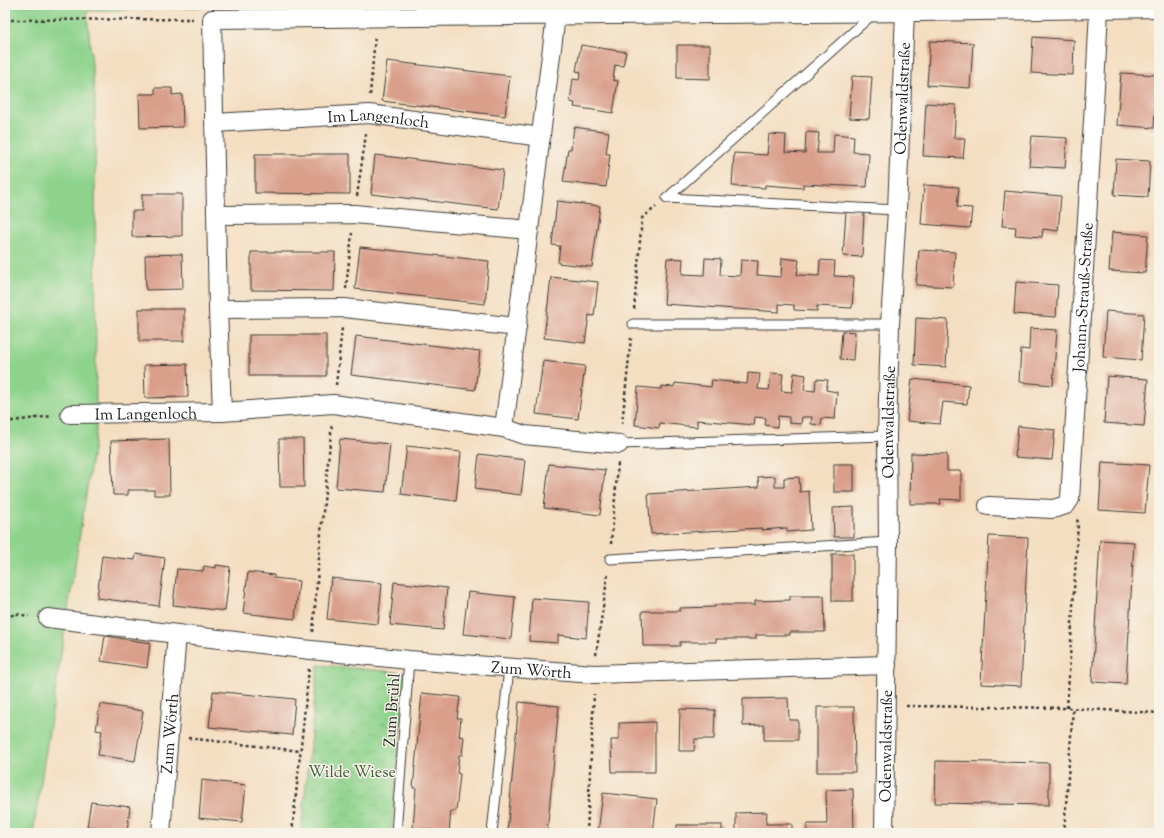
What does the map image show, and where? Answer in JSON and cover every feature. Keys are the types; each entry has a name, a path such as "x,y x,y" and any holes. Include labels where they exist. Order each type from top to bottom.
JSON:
{"street":[{"path":"222,412 218,309 212,19 556,16 618,10 876,12 915,10 1099,10 1159,8"},
{"name":"Odenwaldstraße","path":"884,833 888,542 887,436 890,324 897,210 915,10"},
{"name":"Johann-Strauß-Straße","path":"1070,499 1099,10"},
{"path":"504,428 556,16"},
{"name":"Im Langenloch","path":"215,123 369,114 541,137"},
{"path":"217,215 354,214 530,230"},
{"path":"218,309 344,308 517,327"},
{"name":"Im Langenloch","path":"70,414 222,412 333,404 504,428 524,435 619,444"},
{"path":"988,506 1054,509 1066,505 1070,499"},
{"name":"Zum Wörth","path":"48,618 311,650 409,660 594,674 887,664"},
{"name":"Zum Wörth","path":"161,833 178,634"}],"lane":[{"path":"666,198 876,12"},
{"path":"666,198 897,210"},
{"path":"633,324 890,324"},
{"path":"619,444 887,436"},
{"path":"610,559 888,542"},
{"name":"Zum Brühl","path":"396,833 409,660"},
{"path":"492,833 509,668"}],"path":[{"path":"5,42 6,20 9,5"},
{"path":"6,20 212,19"},
{"path":"587,833 594,674 610,559 619,444 633,324 642,218 666,198"},
{"path":"5,422 70,414"},
{"path":"1067,708 1078,523 1070,499"},
{"path":"5,617 16,614 48,618"},
{"path":"885,706 1073,708 1159,713"},
{"path":"1064,833 1073,708"},
{"path":"169,736 300,751"},
{"path":"5,829 14,833"}],"green space":[{"path":"5,5 277,5 87,11 95,98 96,431 33,833 5,833"},
{"name":"Wilde Wiese","path":"318,665 406,673 391,833 301,833"}],"building":[{"path":"1033,37 1074,40 1073,75 1031,73"},
{"path":"930,41 973,43 970,88 927,85"},
{"path":"581,45 626,52 623,66 615,65 613,80 618,81 613,113 574,107 575,103 570,102 573,79 579,80 581,72 576,71"},
{"path":"677,45 710,45 710,79 677,78"},
{"path":"387,61 510,76 505,116 382,101"},
{"path":"1121,73 1157,75 1154,128 1117,125"},
{"path":"852,76 872,77 869,119 849,118"},
{"path":"155,88 172,88 172,95 182,94 183,127 140,128 139,94 155,94"},
{"path":"926,103 956,105 954,138 965,138 963,158 923,156"},
{"path":"574,127 609,132 606,154 610,154 606,187 563,182 568,149 571,149"},
{"path":"806,132 819,133 817,153 833,153 834,134 854,136 853,152 869,153 867,187 803,184 803,188 765,185 765,188 732,186 734,153 767,155 769,134 786,135 785,152 805,153"},
{"path":"1032,136 1067,138 1065,168 1029,166"},
{"path":"255,154 350,154 350,194 255,193"},
{"path":"375,155 503,170 498,209 371,194"},
{"path":"1116,159 1150,161 1148,197 1114,195"},
{"path":"924,185 959,187 957,207 972,208 970,228 921,224"},
{"path":"1005,191 1061,196 1058,231 1043,229 1042,237 1015,235 1016,227 1002,226"},
{"path":"142,194 182,194 182,236 132,237 132,211 142,211"},
{"path":"557,201 600,206 592,267 558,263 560,246 552,245"},
{"path":"846,211 864,212 862,257 843,256"},
{"path":"1112,232 1148,235 1145,273 1109,271"},
{"path":"360,247 489,261 485,304 355,289"},
{"path":"919,250 955,252 953,287 916,285"},
{"path":"251,252 335,252 334,291 251,290"},
{"path":"182,254 183,289 146,290 145,255"},
{"path":"667,258 683,259 682,274 704,275 705,258 721,259 720,275 740,276 741,260 758,261 757,275 781,277 782,258 799,260 797,275 819,276 820,260 835,261 834,276 854,277 852,308 817,306 817,311 794,310 794,305 779,304 779,312 664,304"},
{"path":"551,277 598,282 594,316 589,315 585,343 544,338"},
{"path":"1016,282 1058,285 1056,317 1014,314"},
{"path":"139,309 184,309 184,341 139,341"},
{"path":"1106,311 1144,314 1141,360 1103,357"},
{"path":"916,318 948,320 946,367 914,365"},
{"path":"1030,328 1057,330 1053,385 1019,382 1021,349 1029,350"},
{"path":"842,331 855,332 853,360 840,359"},
{"path":"249,335 326,335 326,376 249,376"},
{"path":"356,336 480,351 475,390 351,375"},
{"path":"543,361 585,366 578,419 536,414"},
{"path":"187,364 188,397 145,398 144,365"},
{"path":"748,373 760,374 758,389 769,390 771,373 783,374 781,391 792,392 794,373 806,375 804,390 815,391 816,379 828,380 826,390 837,392 835,419 822,418 821,425 811,424 812,417 802,417 801,424 789,423 789,417 778,416 777,427 765,425 766,418 755,417 754,425 697,420 697,427 660,423 659,428 635,425 638,387 661,389 661,386 674,387 675,383 711,387 712,380 747,384"},
{"path":"1107,376 1148,379 1144,426 1104,423"},
{"path":"912,379 969,385 967,404 943,402 940,424 907,421"},
{"path":"1018,426 1055,430 1052,460 1015,457"},
{"path":"169,439 170,495 154,495 154,490 128,490 128,495 113,495 111,441"},
{"path":"279,439 303,439 304,487 280,487"},
{"path":"340,439 390,444 385,492 336,488"},
{"path":"407,446 461,452 456,501 401,494"},
{"path":"911,453 947,454 947,471 961,471 961,500 940,499 941,504 910,504"},
{"path":"479,454 525,460 521,495 475,489"},
{"path":"1102,462 1149,465 1145,513 1099,510"},
{"path":"549,464 605,470 600,515 544,508"},
{"path":"834,464 854,464 854,492 834,492"},
{"path":"775,476 775,487 784,487 784,478 799,477 800,492 809,491 811,530 787,532 787,528 761,530 762,528 651,534 648,494 759,487 758,477"},
{"path":"854,507 854,537 834,537 833,508"},
{"path":"989,536 1028,538 1021,686 981,684"},
{"path":"1100,540 1134,542 1126,684 1092,682"},
{"path":"136,554 165,558 159,606 97,598 102,556 135,560"},
{"path":"832,554 853,554 853,601 832,601"},
{"path":"216,565 230,567 225,611 173,605 177,569 203,571 204,566 216,568"},
{"path":"248,572 274,575 274,578 299,581 295,619 243,613"},
{"path":"331,578 382,583 378,624 327,619"},
{"path":"394,582 447,588 443,630 390,625"},
{"path":"468,592 515,597 511,639 463,634"},
{"path":"790,596 824,596 825,632 790,632 790,635 756,635 756,639 716,639 716,642 680,642 680,646 643,646 642,611 680,611 680,608 715,607 715,605 755,605 755,601 790,600"},
{"path":"532,598 589,602 586,638 558,635 558,643 529,641"},
{"path":"105,636 150,643 147,668 101,661"},
{"path":"213,691 295,699 292,735 209,727"},
{"path":"422,693 460,697 457,718 461,718 459,736 464,737 462,755 459,755 457,773 460,774 456,811 451,811 449,832 413,828 416,788 413,788"},
{"path":"788,698 789,720 798,720 798,740 764,740 764,725 743,726 743,699"},
{"path":"519,702 559,706 547,833 507,833"},
{"path":"100,704 143,711 135,761 98,755 102,731 96,730"},
{"path":"817,707 854,707 855,772 817,772"},
{"path":"680,709 715,710 714,739 695,739 694,751 679,751"},
{"path":"655,722 655,772 612,772 611,740 619,740 619,723"},
{"path":"936,761 1049,763 1049,805 935,803"},
{"path":"202,780 246,785 242,822 199,818"},
{"path":"853,789 854,833 807,833 807,824 827,824 826,790"},
{"path":"603,793 657,799 653,833 598,833"},
{"path":"91,802 130,807 127,831 87,826"},
{"path":"767,812 766,824 792,824 792,833 736,833 736,813"},
{"path":"677,825 722,825 722,833 677,833"}]}
